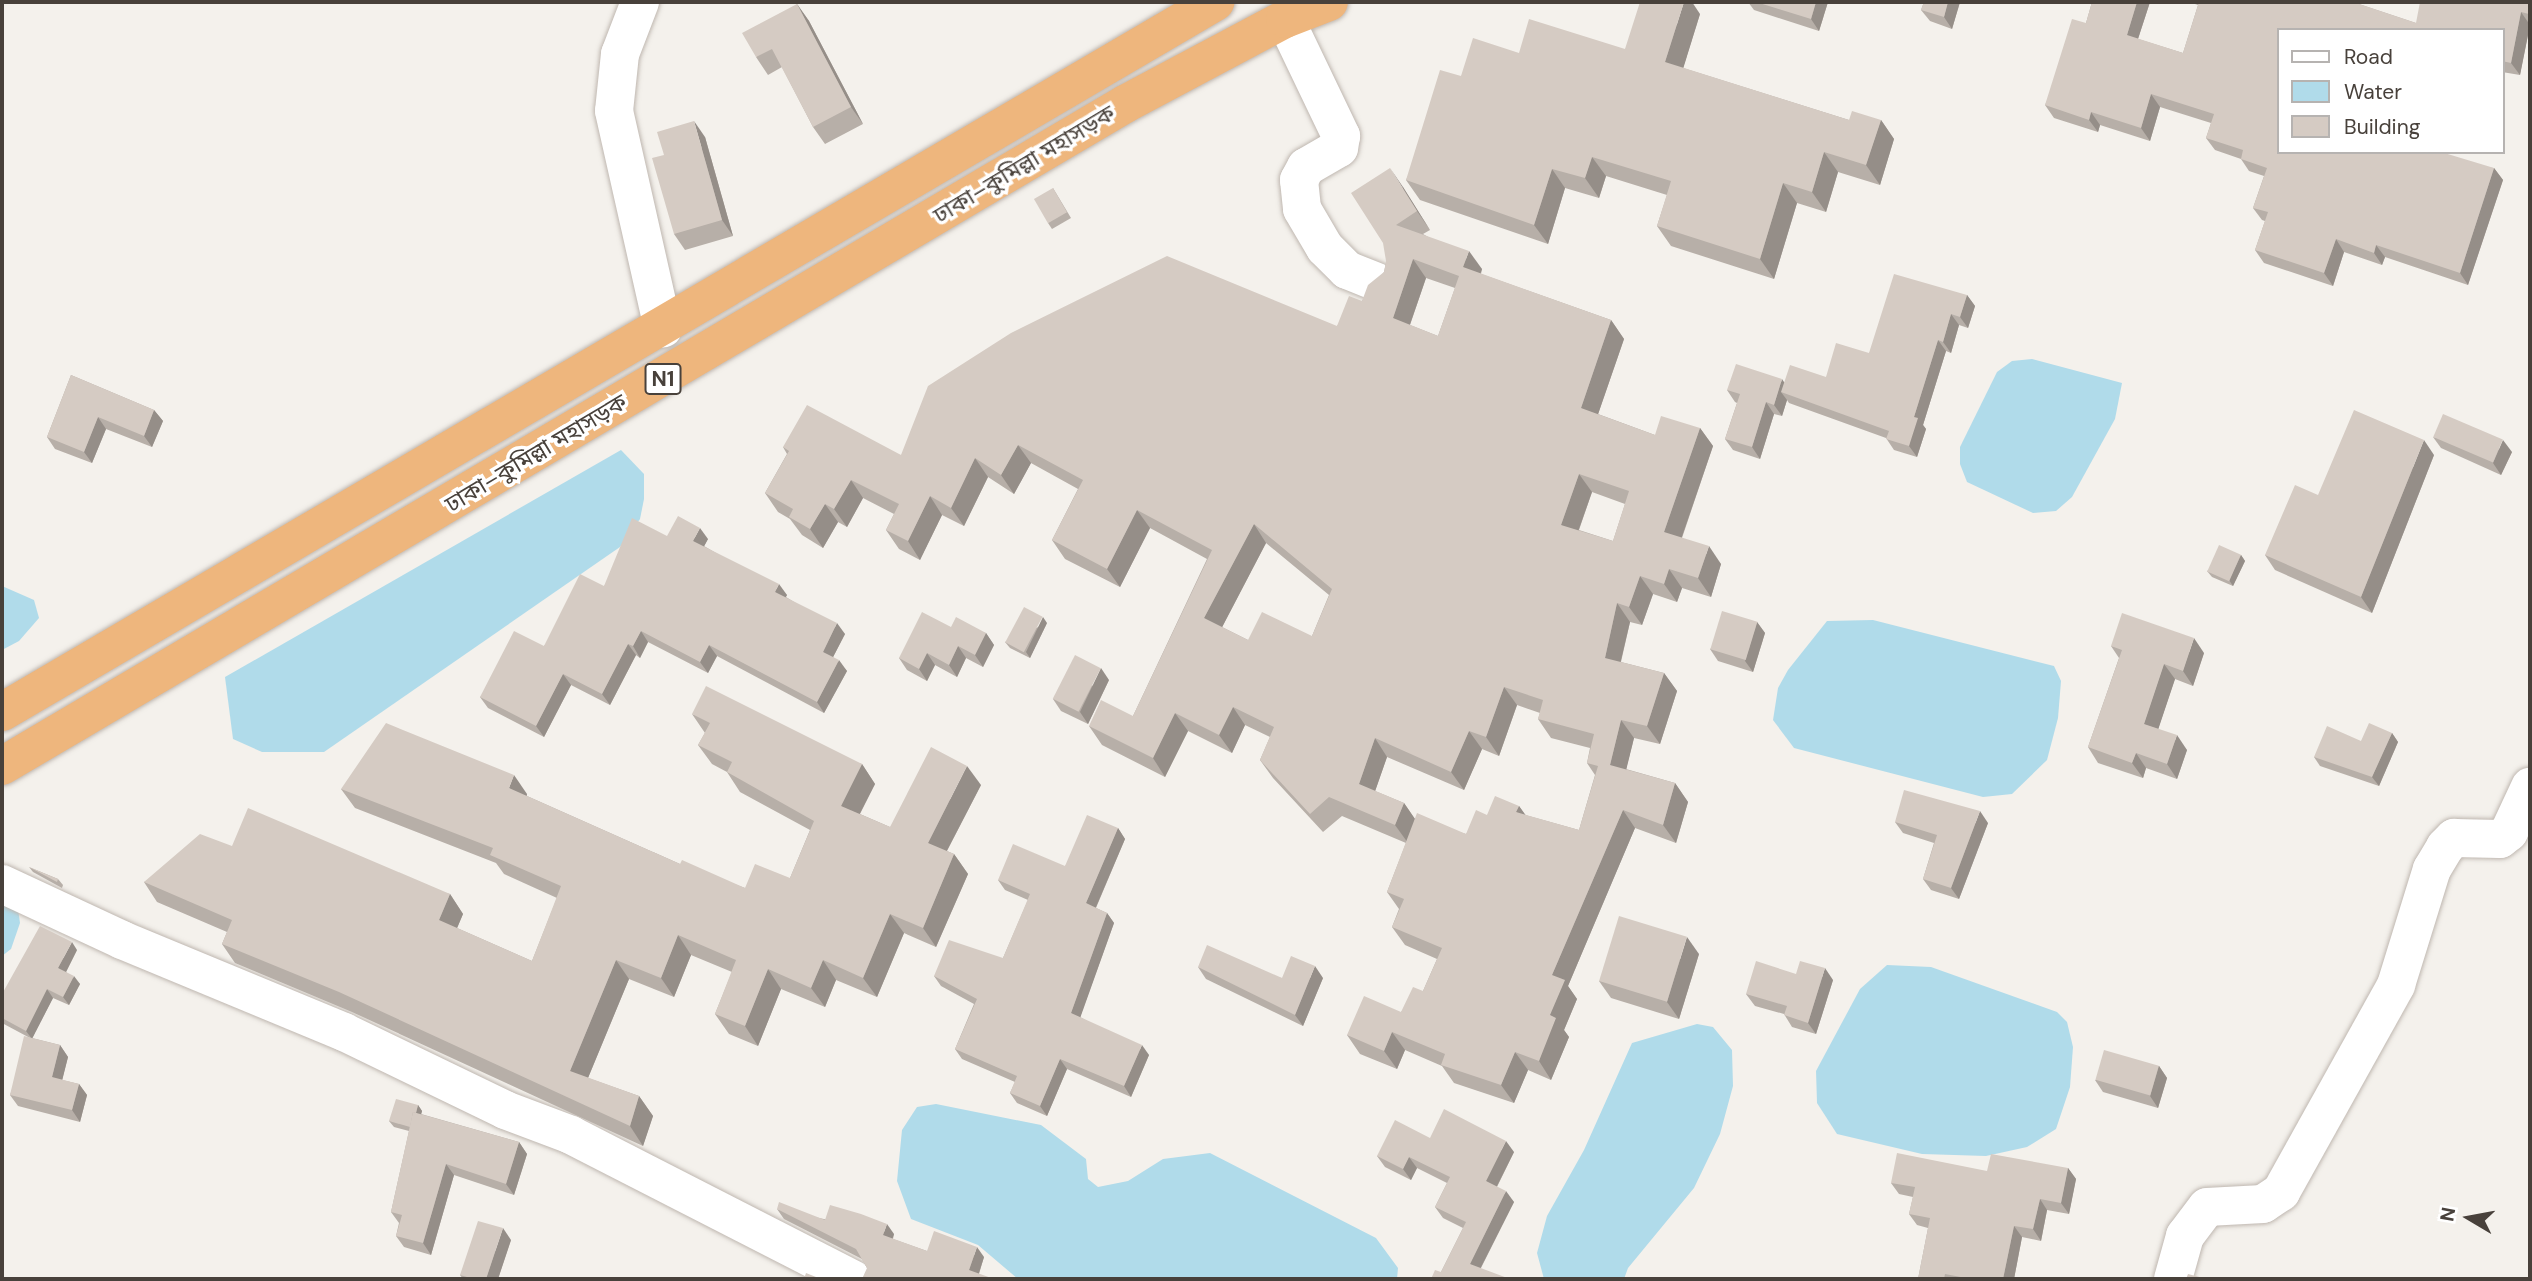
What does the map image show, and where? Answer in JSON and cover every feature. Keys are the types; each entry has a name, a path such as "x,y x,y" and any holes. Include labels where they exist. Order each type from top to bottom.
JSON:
{"highway":[{"name":"ঢাকা–কুমিল্লা মহাসড়ক","path":"2,712 663,329 1215,2"},
{"name":"ঢাকা–কুমিল্লা মহাসড়ক","path":"2,766 1125,104 1285,19 1329,2"}],"street":[{"path":"640,2 620,54 614,111 663,329"},
{"path":"1285,19 1341,136 1339,148 1306,167 1299,180 1302,209 1325,248 1347,270 1377,282"},
{"path":"2173,1279 2185,1236 2207,1207 2263,1204 2281,1192 2396,985 2432,869 2445,847 2454,838 2500,839 2509,832 2530,787"},
{"path":"2,884 571,1135 723,1210 809,1269 853,1279"}],"water":[{"path":"2032,359 2122,383 2115,419 2072,497 2056,511 2033,513 1967,482 1960,464 1960,447 1997,372 2012,361"},
{"path":"621,450 644,474 644,499 640,519 620,547 324,752 262,752 233,739 225,677"},
{"path":"2,586 34,600 39,618 19,641 2,650"},
{"path":"1873,620 2054,666 2061,681 2058,718 2047,760 2012,794 1983,797 1794,748 1773,720 1778,688 1788,670 1827,621"},
{"path":"2,902 18,909 20,923 11,949 2,956"},
{"path":"1887,965 1931,967 2057,1012 2067,1022 2073,1047 2070,1087 2056,1129 2027,1147 1986,1156 1922,1154 1837,1134 1817,1103 1816,1071 1860,989"},
{"path":"1697,1024 1713,1027 1732,1050 1733,1086 1720,1134 1694,1188 1628,1268 1624,1279 1544,1279 1537,1253 1547,1216 1584,1150 1632,1043"},
{"path":"936,1104 1041,1125 1086,1159 1088,1179 1098,1187 1128,1181 1163,1159 1210,1153 1376,1238 1398,1268 1397,1279 1018,1279 978,1245 911,1219 897,1181 902,1130 917,1107"}],"building":[{"path":"1640,2 1684,2 1665,62 1849,120 1852,111 1881,120 1866,165 1824,152 1812,192 1783,183 1760,259 1657,226 1671,181 1592,157 1585,178 1552,169 1534,225 1406,180 1440,70 1461,76 1473,38 1519,53 1529,19 1625,49"},
{"path":"1756,2 1816,2 1811,19"},
{"path":"1924,2 1948,2 1944,17 1921,10"},
{"path":"2092,2 2137,2 2127,35 2183,53 2199,2 2353,2 2416,23 2420,2 2530,2 2529,14 2521,12 2511,63 2504,61 2504,28 2276,28 2276,154 2448,154 2494,168 2460,273 2376,245 2374,253 2336,239 2324,273 2255,250 2268,212 2253,208 2267,168 2241,159 2243,150 2206,138 2214,114 2151,94 2141,128 2091,112 2089,120 2045,105 2072,19 2086,23"},
{"path":"797,4 851,107 813,127 772,49 756,57 742,33"},
{"path":"694,121 722,220 674,234 652,158 664,155 657,132"},
{"path":"1390,168 1417,211 1396,225 1469,251 1463,267 1611,320 1581,408 1655,435 1661,416 1700,428 1664,532 1709,546 1698,578 1669,569 1664,584 1640,576 1629,607 1617,603 1605,658 1664,673 1647,726 1621,720 1610,765 1675,783 1663,825 1623,810 1552,975 1565,980 1550,1015 1556,1018 1539,1061 1515,1052 1501,1085 1441,1065 1445,1054 1392,1032 1384,1051 1347,1035 1364,996 1401,1012 1413,987 1423,991 1442,948 1392,927 1404,899 1387,892 1417,813 1466,834 1476,810 1487,815 1495,796 1519,806 1516,812 1579,830 1598,766 1587,763 1594,734 1538,719 1543,700 1504,687 1486,737 1469,731 1451,772 1375,738 1359,784 1404,803 1395,825 1329,797 1310,814 1260,760 1274,727 1233,707 1219,735 1175,713 1153,758 1089,726 1101,700 1133,716 1212,550 1137,510 1107,569 1052,540 1083,480 1018,445 1001,475 975,458 951,508 930,496 908,541 886,530 899,504 851,480 834,509 825,504 810,529 789,517 793,509 765,493 789,451 783,447 807,405 901,455 928,386 1011,333 1167,256 1337,326 1349,296 1362,301 1368,285 1384,272 1386,261 1383,243 1351,193","holes":["1413,259 1459,276 1438,336 1393,318","1579,474 1629,491 1613,541 1561,525","1254,524 1332,589 1312,636 1262,612 1248,640 1204,618"]},
{"path":"1053,188 1067,212 1048,223 1034,199"},
{"path":"1894,274 1967,295 1960,317 1951,314 1943,342 1938,340 1914,417 1918,418 1909,446 1886,439 1889,431 1781,392 1790,365 1826,377 1836,343 1869,353"},
{"path":"1736,364 1782,379 1774,405 1766,402 1752,447 1725,439 1740,394 1727,390"},
{"path":"71,375 154,410 144,436 98,417 84,452 47,437"},
{"path":"2354,410 2424,440 2361,597 2265,555 2295,485 2318,495"},
{"path":"2443,414 2503,439 2493,462 2433,437"},
{"path":"678,516 700,528 693,541 779,584 775,592 837,623 823,652 839,660 817,702 709,645 700,662 641,631 633,646 628,644 602,694 563,674 536,726 480,697 514,631 544,646 580,574 604,586 632,518 667,536"},
{"path":"2219,545 2241,555 2229,581 2207,571"},
{"path":"1024,607 1043,617 1024,652 1005,642"},
{"path":"1722,611 1757,622 1746,660 1710,649"},
{"path":"922,612 951,627 956,617 986,633 975,655 958,646 949,665 927,653 919,669 899,658"},
{"path":"2122,613 2194,638 2183,671 2164,664 2144,724 2177,735 2167,764 2136,753 2132,763 2088,747 2122,650 2111,646"},
{"path":"1075,655 1101,668 1079,712 1053,699"},
{"path":"706,686 862,764 841,806 890,827 931,747 967,766 928,843 954,854 923,928 890,914 863,978 823,960 811,988 768,969 745,1026 715,1014 736,960 678,935 661,978 616,960 570,1071 639,1096 630,1126 339,992 222,944 232,920 144,882 200,834 232,846 248,808 450,894 439,920 532,961 561,886 490,855 493,848 341,789 386,723 514,775 509,788 680,864 682,860 745,888 755,864 790,878 814,821 727,772 732,762 698,745 710,723 692,714"},
{"path":"2369,723 2392,733 2372,777 2314,757 2327,726 2361,741"},
{"path":"1904,790 1980,811 1951,888 1923,879 1937,835 1895,822"},
{"path":"1087,815 1118,828 1086,903 1107,913 1071,1013 1142,1045 1124,1086 1060,1059 1040,1106 1010,1093 1017,1076 955,1049 977,999 934,976 949,940 1003,958 1030,894 998,880 1013,844 1065,866"},
{"path":"29,867 58,879 57,882"},
{"path":"1619,916 1687,937 1667,1002 1599,981"},
{"path":"40,926 72,942 58,968 74,976 63,997 47,989 26,1031 2,1018 2,994"},
{"path":"1207,945 1282,978 1291,956 1315,966 1295,1015 1198,967"},
{"path":"1756,961 1796,974 1800,961 1825,968 1808,1023 1784,1015 1787,1006 1746,994"},
{"path":"24,1036 60,1045 52,1077 79,1084 72,1110 10,1095"},
{"path":"2104,1050 2159,1066 2150,1096 2095,1080"},
{"path":"396,1099 418,1105 416,1113 413,1112 410,1127 389,1121"},
{"path":"1444,1109 1506,1141 1486,1181 1506,1191 1470,1264 1510,1279 1431,1279 1435,1270 1441,1272 1466,1222 1435,1207 1450,1177 1409,1157 1403,1169 1377,1156 1395,1120 1430,1138"},
{"path":"413,1112 519,1142 506,1184 446,1164 423,1243 396,1236 402,1215 391,1212"},
{"path":"1897,1153 1987,1171 1991,1154 2068,1168 2061,1203 2040,1199 2033,1229 2014,1226 2003,1279 1971,1279 1945,1274 1944,1279 1918,1279 1930,1218 1909,1214 1915,1187 1891,1183"},
{"path":"779,1202 825,1220 830,1205 861,1214 887,1224 883,1235 927,1251 934,1231 977,1247 969,1270 994,1279 862,1279 867,1268 856,1249 777,1209"},
{"path":"478,1221 503,1228 486,1279 460,1275"},
{"path":"806,1273 821,1279 804,1279"},
{"path":"2188,1274 2207,1279 2186,1279"}]}
